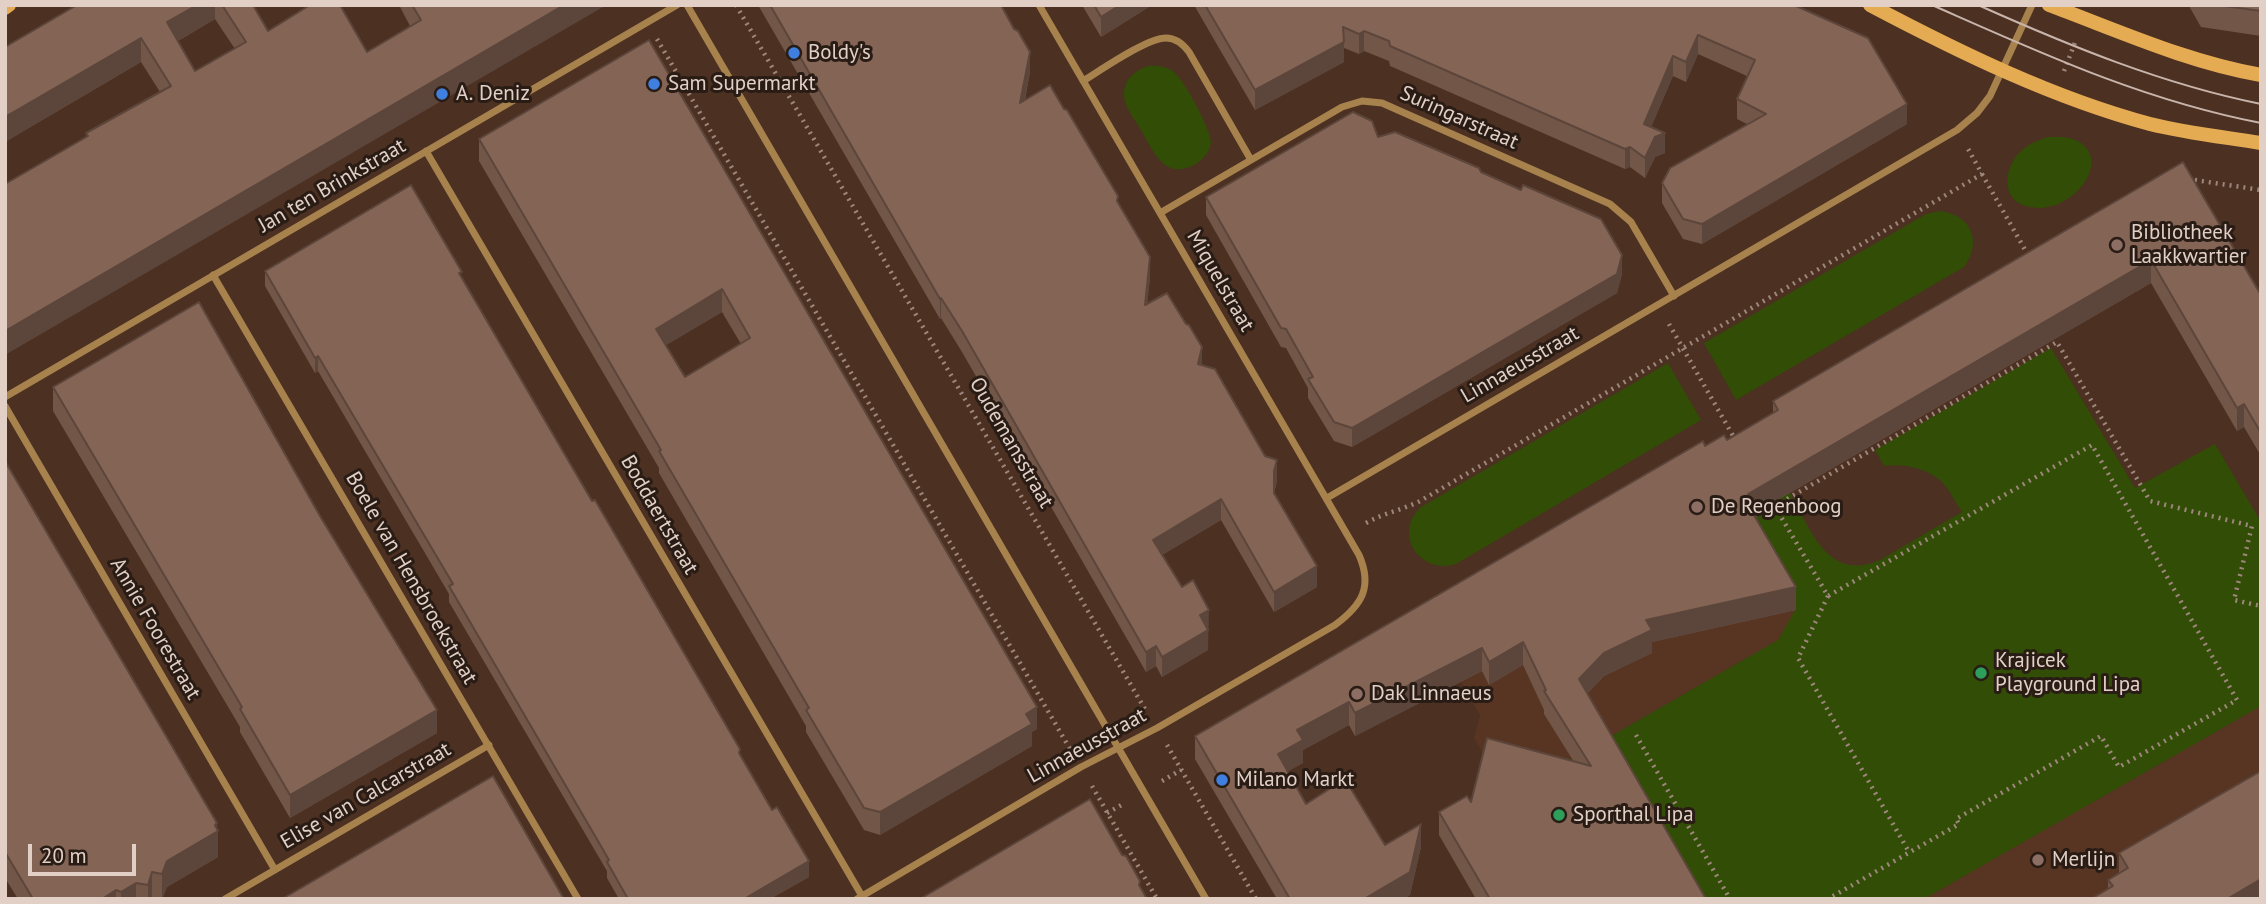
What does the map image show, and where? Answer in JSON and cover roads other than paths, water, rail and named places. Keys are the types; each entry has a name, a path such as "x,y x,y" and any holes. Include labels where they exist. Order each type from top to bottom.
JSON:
{"street":[{"name":"Jan ten Brinkstraat","path":"5,397 677,5"},
{"path":"687,5 1206,899"},
{"name":"Miquelstraat","path":"1039,5 1327,498"},
{"path":"1870,5 2003,69 2056,91 2171,129 2261,143"},
{"name":"Linnaeusstraat","path":"859,897 1081,767 1157,728 1335,625 1351,612 1361,598 1366,579 1364,567 1327,498 1957,130 1984,104 2032,5"},
{"path":"2049,5 2173,53 2227,69 2261,75"},
{"path":"1083,81 1146,44 1162,38 1174,39 1189,52 1251,160"},
{"name":"Suringarstraat","path":"1160,213 1349,104 1362,101 1382,103 1610,204 1631,222 1674,296"},
{"name":"Boddaertstraat","path":"426,151 859,897"},
{"name":"Boele van Hensbroekstraat","path":"214,275 578,899"},
{"name":"Annie Foorestraat","path":"5,406 275,870"},
{"name":"Elise van Calcarstraat","path":"225,899 489,745"}],"tram line":[{"path":"1932,5 2133,88 2175,102 2261,123"},
{"path":"1978,5 2152,75 2261,104"}],"place":[{"name":"Boldy's","path":"794,53"},
{"name":"Sam Supermarkt","path":"654,84"},
{"name":"A. Deniz","path":"442,94"},
{"name":"Bibliotheek Laakkwartier","path":"2117,245"},
{"name":"De Regenboog","path":"1697,507"},
{"name":"Krajicek Playground Lipa","path":"1981,673"},
{"name":"Dak Linnaeus","path":"1357,694"},
{"name":"Milano Markt","path":"1222,780"},
{"name":"Sporthal Lipa","path":"1559,815"},
{"name":"Merlijn","path":"2038,860"}]}
